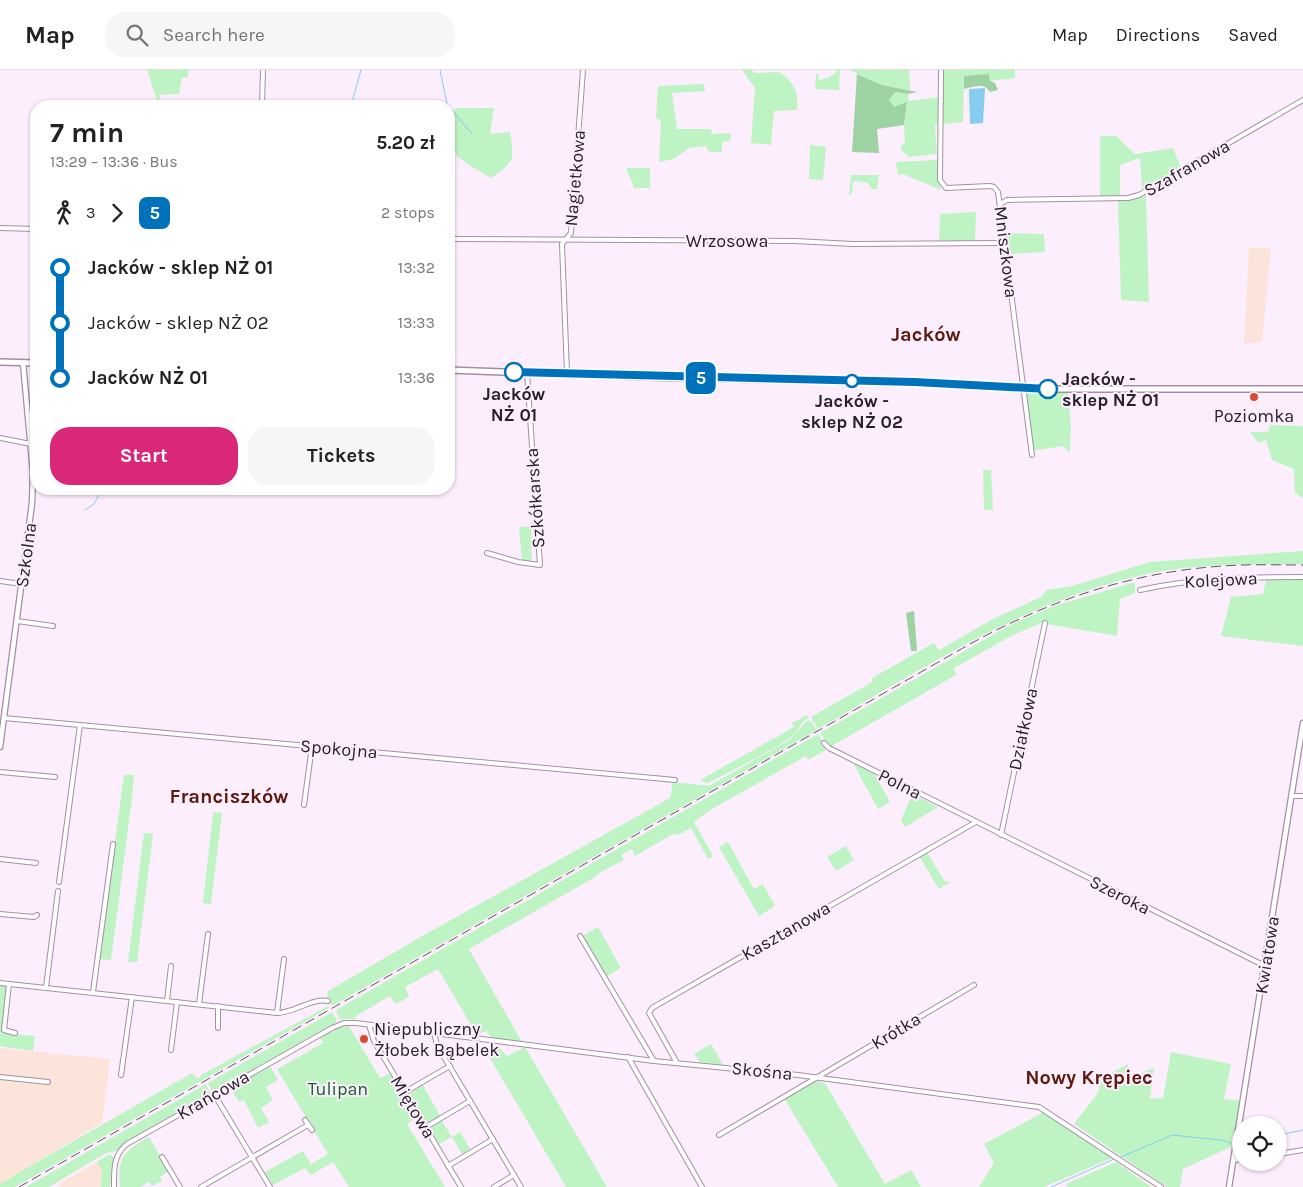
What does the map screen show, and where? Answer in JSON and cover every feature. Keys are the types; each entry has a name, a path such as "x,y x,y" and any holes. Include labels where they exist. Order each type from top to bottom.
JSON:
{"main road":[{"path":"1,362 30,363"},
{"path":"455,370 1023,387 1303,388"}],"street":[{"path":"262,100 263,70"},
{"name":"Nagietkowa","path":"567,373 562,244 571,233 584,70"},
{"name":"Mniszkowa","path":"941,70 940,180 946,188 994,187 1000,204 1032,455"},
{"name":"Szafranowa","path":"1000,204 1007,200 1128,198 1139,195 1303,100"},
{"path":"0,228 30,229"},
{"name":"Wrzosowa","path":"455,239 1005,243"},
{"path":"0,355 1,362"},
{"name":"Szkolna","path":"23,363 30,420"},
{"name":"Szkółkarska","path":"487,553 518,562 540,565 527,372"},
{"path":"0,438 30,444"},
{"name":"Szkolna","path":"0,746 32,495"},
{"name":"Kolejowa","path":"1140,590 1182,581 1303,577"},
{"path":"0,581 22,584"},
{"path":"17,621 53,626"},
{"name":"Działkowa","path":"1001,835 1045,624"},
{"name":"Spokojna","path":"4,718 674,780"},
{"name":"Kwiatowa","path":"1241,1116 1303,723"},
{"path":"59,882 80,725"},
{"name":"Polna","path":"824,743 829,748 976,822"},
{"path":"304,805 312,746"},
{"path":"0,772 54,777"},
{"path":"1291,796 1303,796"},
{"name":"Szeroka","path":"976,822 1265,966"},
{"name":"Kasztanowa","path":"677,1063 649,1013 652,1008 976,822"},
{"path":"94,992 113,844"},
{"path":"0,858 36,863"},
{"path":"46,987 58,891"},
{"path":"0,914 34,917 37,914"},
{"path":"199,1004 208,934"},
{"path":"580,936 654,1061"},
{"path":"277,1013 284,959"},
{"path":"167,1001 171,966"},
{"path":"0,984 94,992 277,1013 292,1011 317,1001 328,1001"},
{"path":"9,984 4,1030 16,1033"},
{"name":"Krótka","path":"817,1077 974,985"},
{"path":"121,1076 132,997"},
{"path":"170,1050 177,1002"},
{"path":"218,1006 218,1028"},
{"name":"Skośna","path":"340,1024 356,1023 654,1061 817,1077 1043,1108 1162,1187"},
{"name":"Krańcowa","path":"114,1187 116,1160 124,1146 340,1024"},
{"name":"Miętowa","path":"370,1025 374,1040 461,1187"},
{"path":"434,1034 435,1041 521,1187"},
{"path":"628,1057 629,1063 702,1187"},
{"path":"405,1092 450,1066"},
{"path":"0,1077 48,1082"},
{"path":"718,1135 817,1077"},
{"path":"214,1094 270,1187"},
{"path":"426,1127 470,1100"},
{"path":"305,1120 312,1130"},
{"path":"201,1187 308,1125"},
{"path":"448,1166 493,1139"},
{"path":"1287,1153 1303,1150"},
{"path":"162,1157 180,1187"},
{"name":"Kwiatowa","path":"1229,1187 1232,1171"},
{"path":"494,1187 514,1175"}],"shaded area":[{"path":"1249,248 1271,248 1262,342 1244,344"},
{"path":"0,1048 110,1059 102,1123 0,1184"},
{"path":"97,1162 102,1170 101,1187 61,1187 59,1184"}],"green space":[{"path":"147,70 189,70 188,77 182,78 179,94 160,95 160,100 157,100"},
{"path":"742,70 752,70 755,73 779,72 792,83 796,93 797,110 774,111 771,145 751,143 755,88"},
{"path":"840,70 839,90 815,89 818,72 819,80 830,77"},
{"path":"849,70 909,70 910,90 882,85"},
{"path":"942,70 1015,70 1015,78 990,81 990,74 964,76 963,122 935,125 937,154 909,157 901,150 901,145 905,144 904,125 907,103 894,107 889,101 895,92 908,94 909,101 942,97"},
{"path":"857,74 882,85 917,92 908,94 895,92 889,100 894,107 907,102 904,125 877,129 879,153 852,152"},
{"path":"989,74 990,81 995,83 998,90 990,92 982,86 964,89 964,76"},
{"path":"704,84 705,91 672,93 677,129 711,129 712,134 731,133 730,141 722,142 722,152 709,152 706,146 689,148 674,159 659,162 661,121 656,118 658,86"},
{"path":"456,108 494,108 490,134 510,132 511,160 491,178 455,153"},
{"path":"1100,136 1116,136 1135,154 1173,148 1181,168 1153,188 1142,191 1140,158 1120,165 1120,196 1100,196"},
{"path":"810,145 826,147 823,180 809,179"},
{"path":"938,160 941,190 903,174 898,175 896,162"},
{"path":"626,168 650,168 650,188 634,188"},
{"path":"851,175 879,175 877,189 872,189 868,183 856,181 853,182 852,193 849,196"},
{"path":"1146,195 1149,302 1121,300 1118,201 1129,201"},
{"path":"976,212 975,241 939,240 940,214"},
{"path":"1005,233 1044,234 1045,252 1007,254"},
{"path":"1026,392 1068,393 1071,427 1070,453 1063,446 1031,451"},
{"path":"1270,425 1303,426 1303,498 1295,493 1294,469 1272,460 1266,440 1258,443 1250,432 1268,432"},
{"path":"983,470 991,470 993,510 984,510"},
{"path":"531,526 532,561 522,560 519,527"},
{"path":"1303,551 1303,564 1227,565 1189,568 1152,573 1107,584 1063,599 979,637 818,729 811,717 872,682 872,678 934,643 939,650 991,620 1041,597 1047,590 1072,586 1150,562"},
{"path":"1303,579 1303,646 1221,636 1231,597 1263,594 1266,580"},
{"path":"1135,582 1135,593 1120,599 1117,636 1041,623 1013,635 954,668 956,675 830,747 820,733 1012,624 1054,606"},
{"path":"914,611 917,651 911,651 906,613"},
{"path":"807,715 809,718 793,735 781,744 708,783 700,780 794,727 792,723"},
{"path":"808,720 811,721 817,730 332,1006 327,998 328,991 424,935 670,798 673,782 709,786 789,740"},
{"path":"818,734 828,749 808,760 806,756 710,810 694,822 713,856 708,859 691,828 678,835 673,834 635,856 632,849 621,855 624,860 469,949 522,1042 492,1038 486,1031 477,1035 438,969 405,987 409,997 396,1004 390,996 356,1016 355,1019 339,1019 336,1010"},
{"path":"852,761 875,775 890,802 878,809"},
{"path":"124,775 134,775 111,960 99,959"},
{"path":"912,794 938,807 905,827 901,820"},
{"path":"213,812 222,813 211,904 203,903"},
{"path":"144,833 153,834 137,962 128,962"},
{"path":"728,842 754,889 763,884 775,906 759,916 719,847"},
{"path":"846,846 854,860 836,871 827,857"},
{"path":"927,852 944,881 951,882 939,889 919,856"},
{"path":"598,927 621,968 606,977 582,936"},
{"path":"0,985 7,986 2,1033 35,1036 33,1051 0,1046"},
{"path":"328,1006 329,1008 15,1187 0,1187 0,1184 25,1169 192,1073 197,1078 200,1078 201,1075"},
{"path":"332,1012 337,1020 335,1023 212,1092 208,1083"},
{"name":"Tulipan","path":"349,1026 380,1078 391,1073 417,1117 407,1124 445,1187 349,1187 333,1162 311,1175 305,1168 273,1185 265,1172 303,1151 311,1164 328,1154 277,1069 323,1043 320,1038 332,1031 334,1033 335,1029"},
{"path":"711,1044 723,1065 700,1062 694,1054"},
{"path":"499,1047 507,1056 525,1047 607,1187 566,1187 487,1053"},
{"path":"1171,1052 1231,1064 1224,1099 1241,1101 1238,1116 1232,1116 1232,1146 1183,1169 1180,1187 1167,1187 1074,1124 1098,1093 1102,1078 1128,1064 1128,1078 1154,1068 1150,1098 1163,1099"},
{"path":"270,1066 278,1080 266,1087 273,1100 261,1108 269,1122 258,1128 244,1100 239,1102 231,1089"},
{"path":"814,1081 825,1083 885,1184 911,1170 921,1187 838,1187 784,1098"},
{"path":"206,1084 210,1093 147,1129 148,1131 117,1151 106,1153 49,1187 26,1187"},
{"path":"423,1085 440,1116 426,1124 408,1094"},
{"path":"1044,1112 1112,1158 1044,1187 979,1187 994,1163 984,1144"},
{"path":"442,1121 452,1137 439,1144 430,1128"},
{"path":"460,1132 470,1149 462,1154 452,1137"},
{"path":"149,1137 178,1187 168,1172 160,1177 162,1181 152,1186 149,1182 140,1187 120,1187 120,1168 124,1156 134,1146"},
{"path":"110,1154 114,1158 110,1187 101,1187 102,1170 97,1162"},
{"path":"1116,1162 1151,1187 1068,1187 1066,1184"}],"water":[{"path":"985,88 983,123 970,124 969,91 970,89"}],"waterway":[{"path":"353,100 361,70"},
{"path":"440,70 446,100"},
{"path":"455,114 472,134"},
{"path":"85,510 94,504 99,495"},
{"path":"1287,1133 1303,1130"},
{"path":"1121,1157 1172,1135 1231,1143"},
{"path":"1051,1187 1114,1159"}],"railway":[{"path":"19,1187 1000,628 1030,614 1092,591 1156,575 1189,569 1223,566 1303,565"}],"bus line":[{"name":"5","path":"514,372 677,378 915,382 1048,389"}],"place":[{"name":"Jacków NŻ 01","path":"514,372"},
{"name":"Jacków - sklep NŻ 02","path":"852,381"},
{"name":"Jacków - sklep NŻ 01","path":"1048,389"},
{"name":"Poziomka","path":"1254,397"},
{"name":"Niepubliczny Żłobek Bąbelek","path":"364,1039"}],"district":[{"name":"Jacków","path":"926,334"},
{"name":"Franciszków","path":"229,796"},
{"name":"Nowy Krępiec","path":"1089,1077"}]}
